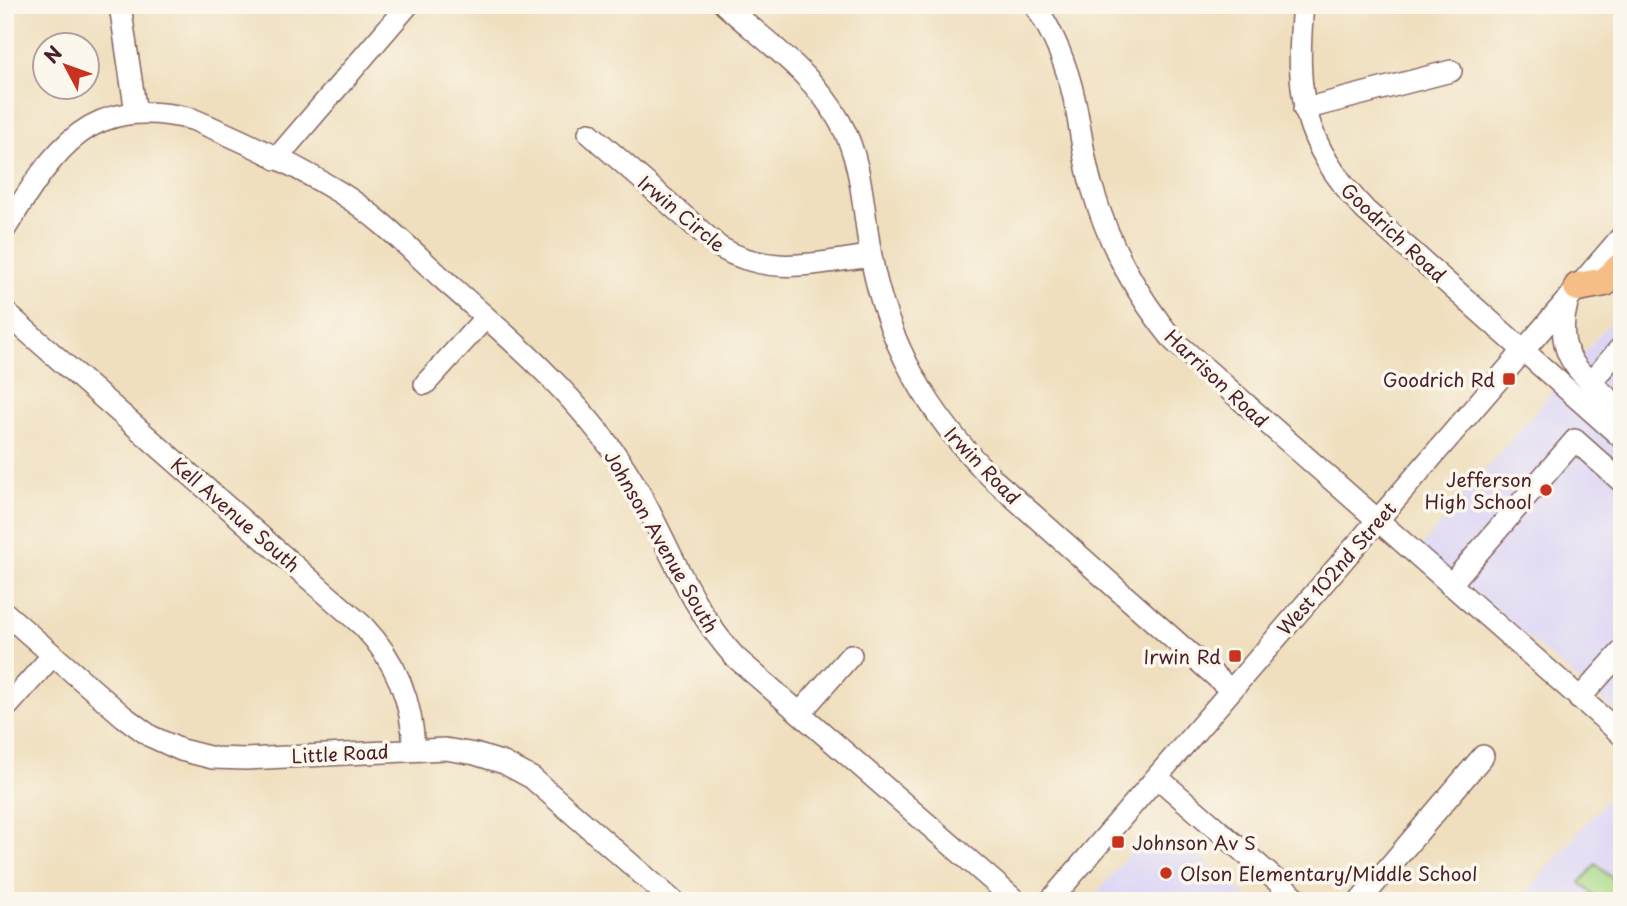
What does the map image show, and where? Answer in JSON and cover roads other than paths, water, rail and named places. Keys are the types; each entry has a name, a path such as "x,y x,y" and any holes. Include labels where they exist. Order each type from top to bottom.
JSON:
{"main road":[{"path":"1574,293 1605,282 1622,266"}],"street":[{"path":"276,159 408,5"},
{"name":"Irwin Road","path":"724,5 822,94 841,123 853,155 881,299 908,369 936,415 963,449 1231,691"},
{"name":"Harrison Road","path":"1035,5 1060,55 1074,97 1091,184 1104,227 1122,268 1146,306 1174,341 1622,735"},
{"name":"Goodrich Road","path":"1303,5 1299,82 1304,109 1320,152 1339,183 1365,210 1525,349 1622,438"},
{"path":"121,12 136,113"},
{"path":"1304,109 1451,71"},
{"name":"Johnson Avenue South","path":"5,229 48,161 67,142 89,127 114,117 136,113 167,113 192,119 338,192 371,215 559,386 627,471 718,638 1016,901"},
{"name":"Irwin Circle","path":"589,133 719,247 737,258 776,267 871,257"},
{"name":"West 102nd Street","path":"1050,901 1622,236"},
{"path":"1574,293 1562,333 1566,353 1591,382 1622,410"},
{"name":"Kell Avenue South","path":"5,312 363,626 383,647 398,672 407,700 414,749"},
{"path":"425,384 486,317"},
{"path":"1591,382 1622,346"},
{"path":"1450,585 1576,440 1622,482"},
{"name":"Little Road","path":"5,613 150,736 191,753 213,758 246,759 414,749 475,754 505,763 532,778 673,901"},
{"path":"1579,699 1622,651"},
{"path":"5,709 53,655"},
{"path":"800,713 851,655"},
{"path":"1360,901 1483,756"},
{"path":"1157,777 1300,901"}],"place":[{"name":"Goodrich Rd","path":"1509,379"},
{"name":"Jefferson High School","path":"1546,490"},
{"name":"Irwin Rd","path":"1235,656"},
{"name":"Johnson Av S","path":"1118,842"},
{"name":"Olson Elementary/Middle School","path":"1166,873"}]}
